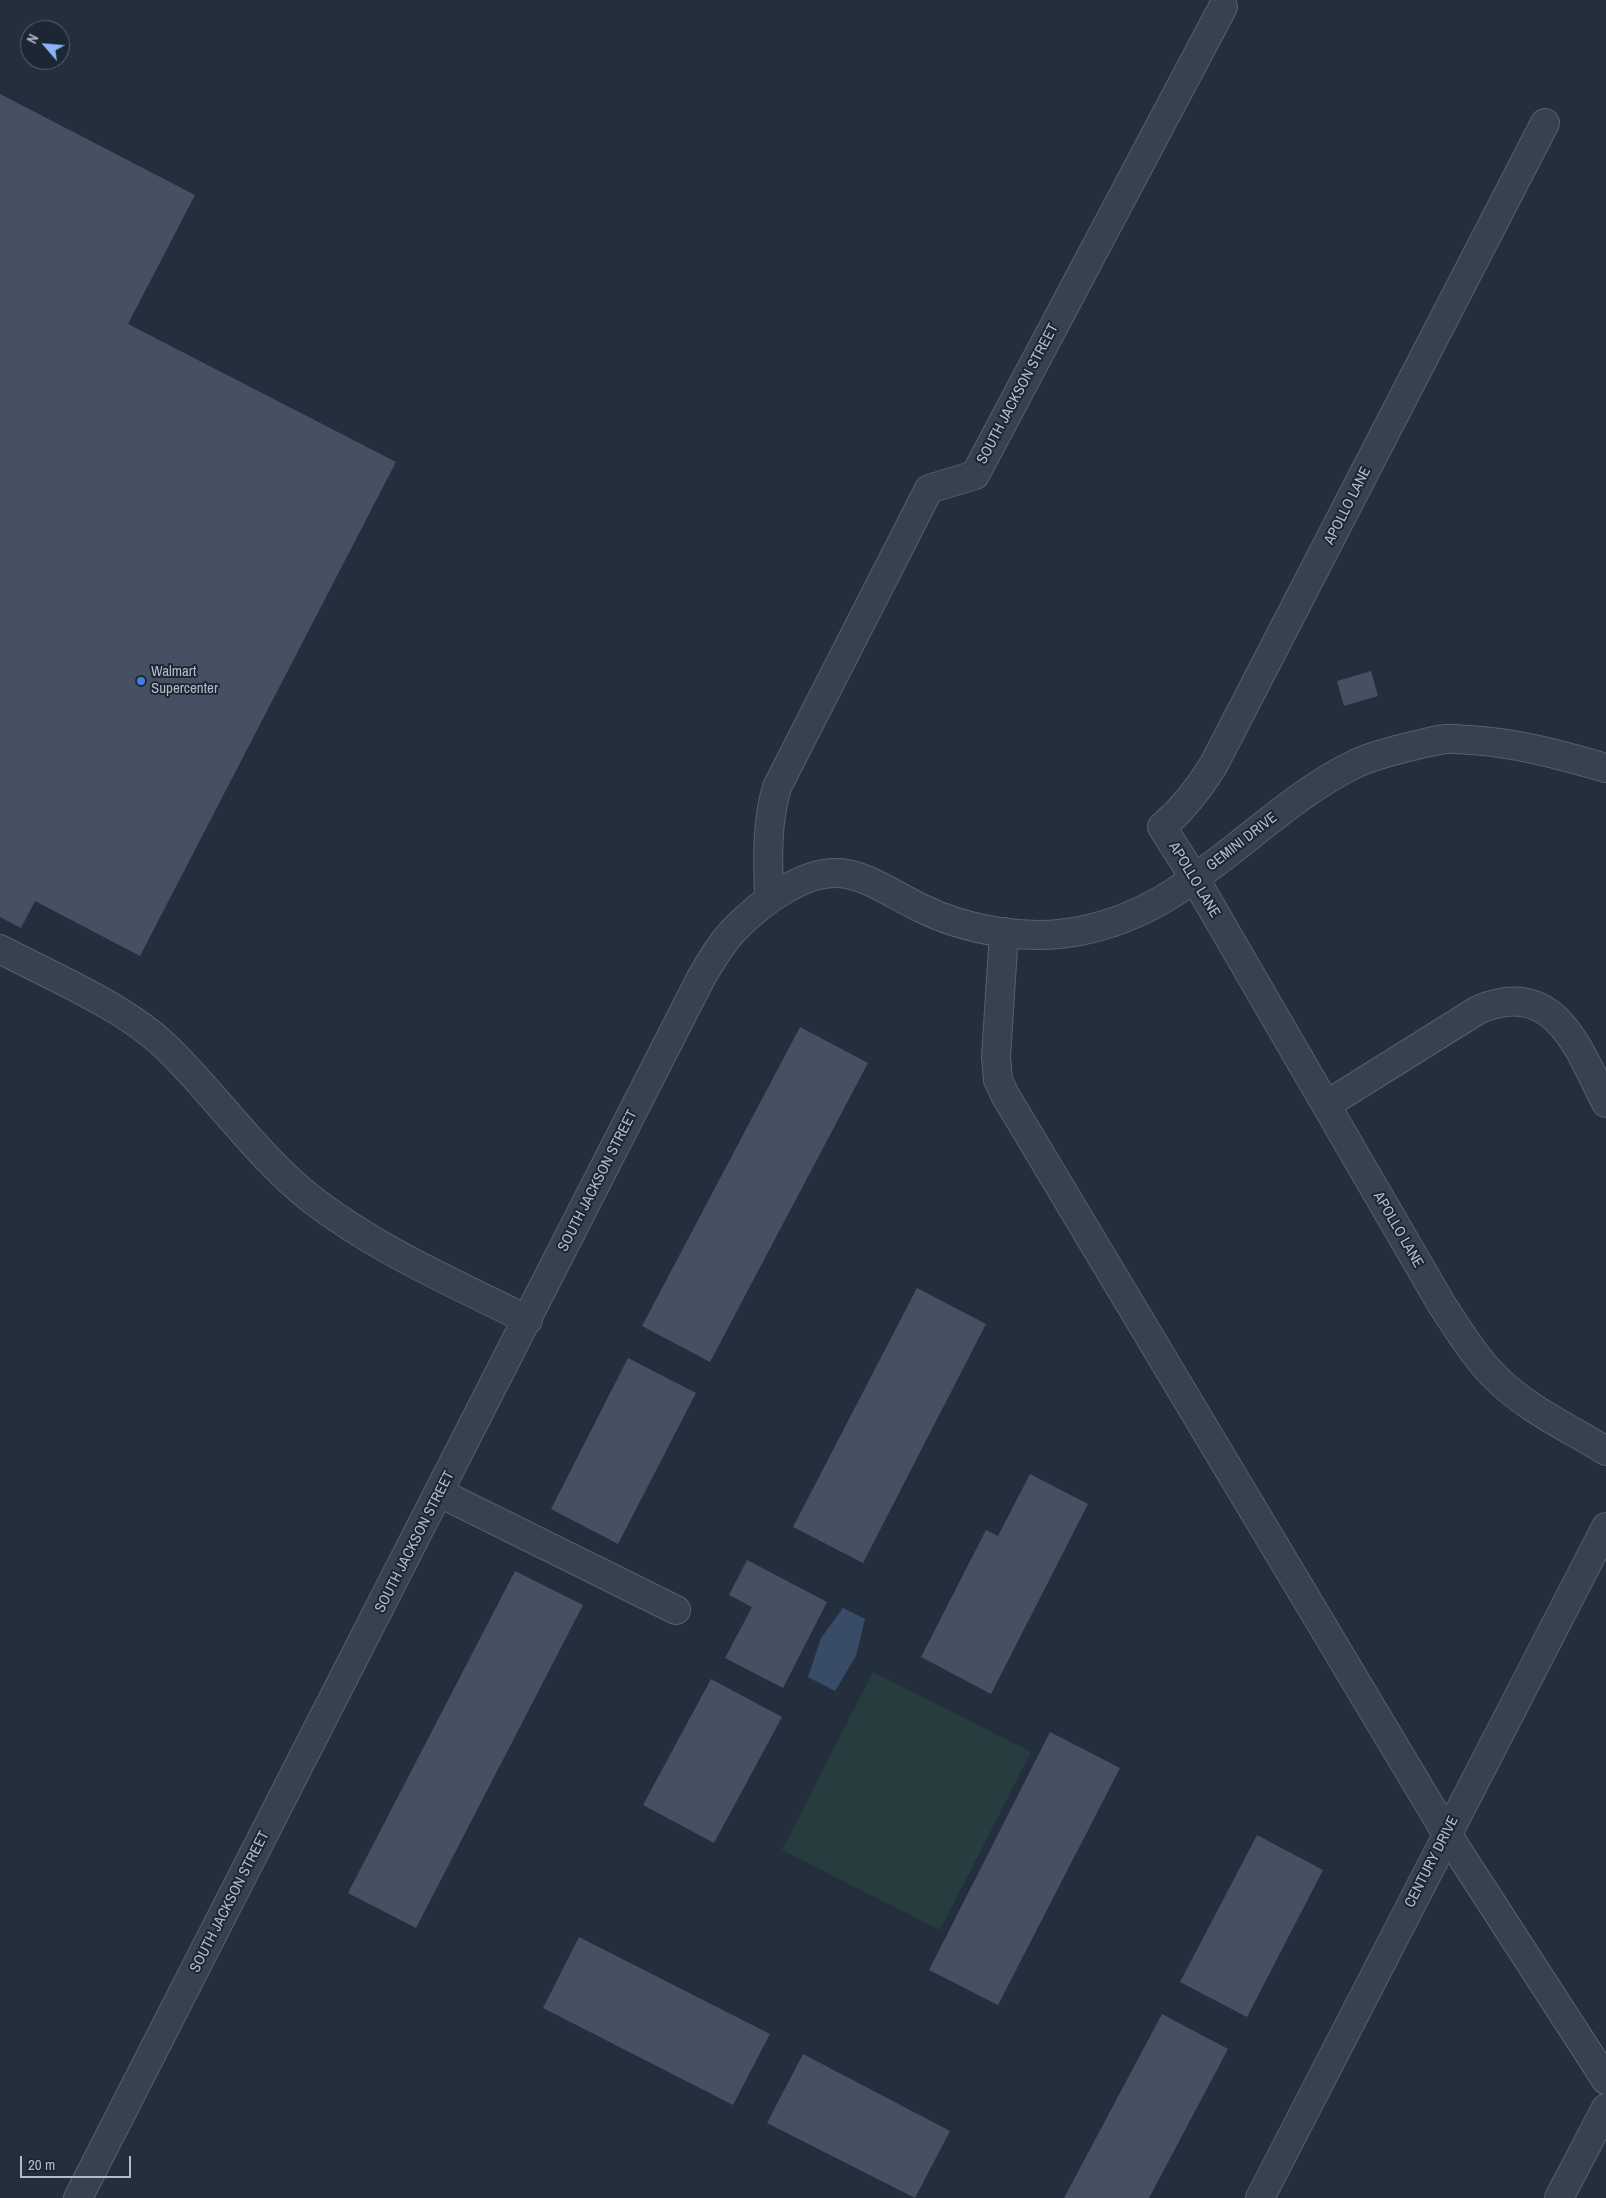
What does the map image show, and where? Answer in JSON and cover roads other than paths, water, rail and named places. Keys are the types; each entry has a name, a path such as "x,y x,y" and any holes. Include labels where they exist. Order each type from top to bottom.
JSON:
{"street":[{"name":"SOUTH JACKSON STREET","path":"769,899 768,830 772,805 781,779 929,489 975,475 1223,7"},
{"name":"APOLLO LANE","path":"1545,123 1214,764 1182,810 1162,828 1195,879 1442,1305 1494,1376 1522,1400 1606,1451"},
{"name":"GEMINI DRIVE","path":"795,884 824,873 844,873 860,877 933,914 978,928 1036,934 1071,933 1102,926 1162,901 1195,879 1277,814 1322,783 1358,763 1400,749 1446,739 1494,742 1549,751 1606,768"},
{"name":"SOUTH JACKSON STREET","path":"78,2198 711,961 732,932 769,899 795,884"},
{"path":"1004,932 996,1057 998,1080 1005,1095 1203,1430 1447,1834 1606,2080"},
{"path":"0,949 76,988 130,1019 165,1046 273,1164 309,1197 349,1226 397,1254 528,1320"},
{"path":"1326,1105 1478,1010 1494,1003 1513,1000 1534,1005 1557,1018 1573,1038 1606,1103"},
{"path":"440,1493 676,1610"},
{"name":"CENTURY DRIVE","path":"1260,2198 1606,1527"},
{"path":"1559,2198 1606,2108"}],"water":[{"path":"843,1608 865,1619 856,1656 835,1691 808,1677 821,1638"}],"place":[{"name":"Walmart Supercenter","path":"141,681"}]}
